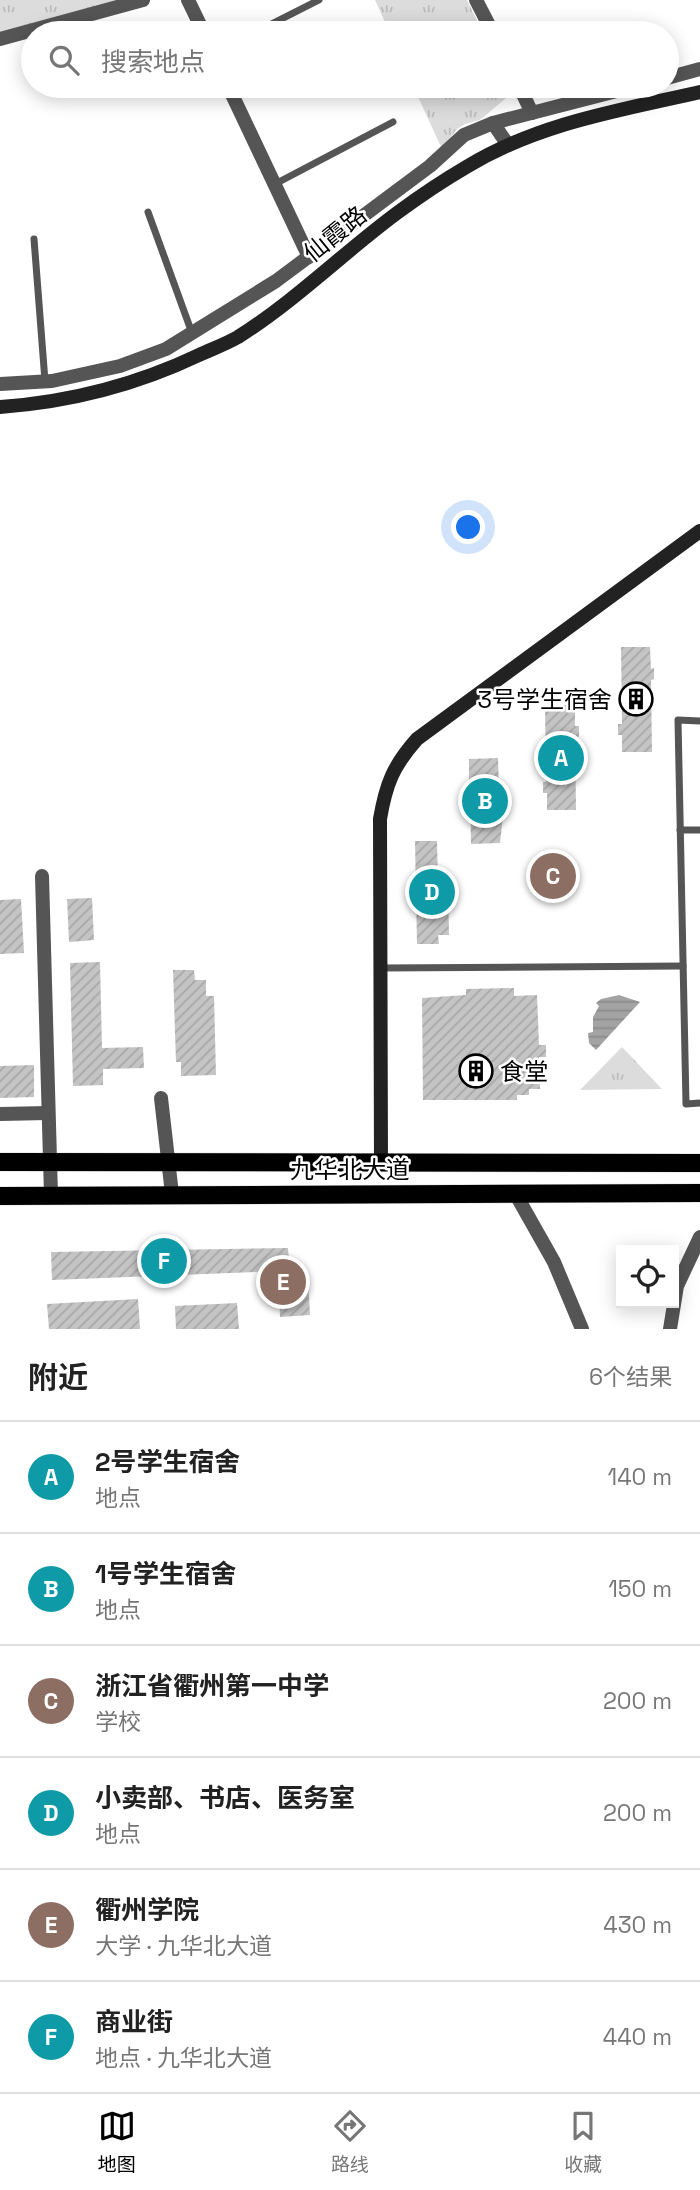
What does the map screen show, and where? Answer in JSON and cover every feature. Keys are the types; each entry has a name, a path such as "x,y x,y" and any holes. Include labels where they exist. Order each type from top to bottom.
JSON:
{"main road":[{"name":"九华北大道","path":"0,1162 700,1163"},
{"name":"九华北大道","path":"0,1196 700,1193"}],"street":[{"path":"66,21 143,0"},
{"path":"188,0 198,21"},
{"path":"476,0 487,21"},
{"path":"0,39 21,33"},
{"path":"679,75 700,69"},
{"name":"仙霞路","path":"679,97 700,92"},
{"path":"234,98 309,257"},
{"path":"525,98 532,113"},
{"path":"0,384 45,381 120,366 166,349 276,281 430,166 464,135 493,123 590,98"},
{"name":"仙霞路","path":"0,407 41,404 108,390 172,368 236,338 285,305 398,213 470,165 508,145 560,124 674,98"},
{"path":"493,123 508,145"},
{"path":"381,1163 380,819 385,788 399,760 416,739 700,531"},
{"path":"42,876 51,1195"},
{"path":"161,1098 172,1194"},
{"path":"0,1114 48,1113"},
{"path":"515,1194 554,1262 582,1329"},
{"path":"670,1329 677,1286 700,1237"}],"lane":[{"path":"278,21 319,0"},
{"path":"274,184 393,122"},
{"path":"148,212 193,334"},
{"path":"34,239 45,381"},
{"path":"700,721 678,720 686,1104 700,1103"},
{"path":"680,830 700,830"},
{"path":"381,968 683,965"}],"green space":[{"path":"0,0 119,0 46,21 21,21 21,28 0,34"},
{"path":"375,0 467,0 477,21 385,21"},
{"path":"419,98 506,98 480,120 457,129 442,149"},
{"path":"622,1047 662,1089 580,1090"}],"shaded area":[{"path":"619,995 640,1002 596,1050 589,1043 588,1033 593,1032 593,1017 599,1006 596,1003 601,999"}],"building":[{"name":"3号学生宿舍","path":"621,647 650,647 651,669 654,668 654,679 651,680 652,752 622,752 622,735 618,735 618,724 622,724"},
{"path":"545,705 575,705 575,726 579,726 579,737 575,737 576,810 547,810 547,793 543,793 543,782 546,782"},
{"path":"498,758 500,818 503,817 500,843 471,844 470,793 467,793 466,782 469,782 469,759"},
{"path":"415,841 437,841 438,884 448,884 449,935 438,935 439,944 417,944"},
{"path":"92,898 94,940 69,942 67,899"},
{"path":"21,899 24,953 0,954 0,900"},
{"path":"100,962 102,1048 143,1047 144,1068 103,1069 103,1085 73,1086 70,963"},
{"path":"173,970 194,970 195,980 206,980 206,996 214,996 216,1075 181,1076 181,1062 176,1062"},
{"name":"食堂","path":"514,988 514,996 537,995 539,1045 546,1045 546,1057 539,1057 540,1089 529,1089 529,1095 517,1095 517,1100 423,1100 422,998 466,995 466,989"},
{"path":"34,1065 34,1097 0,1098 0,1066"},
{"path":"288,1248 290,1278 308,1277 310,1315 280,1317 278,1271 52,1280 51,1252"},
{"path":"138,1299 140,1329 49,1329 47,1304"},
{"path":"237,1303 239,1329 176,1329 175,1306"}],"place":[{"name":"3号学生宿舍","path":"636,699"},
{"name":"2号学生宿舍","path":"561,758"},
{"name":"1号学生宿舍","path":"485,801"},
{"name":"浙江省衢州第一中学","path":"553,876"},
{"name":"小卖部、书店、医务室","path":"432,892"},
{"name":"食堂","path":"476,1071"},
{"name":"商业街","path":"164,1261"},
{"name":"衢州学院","path":"283,1282"}]}
